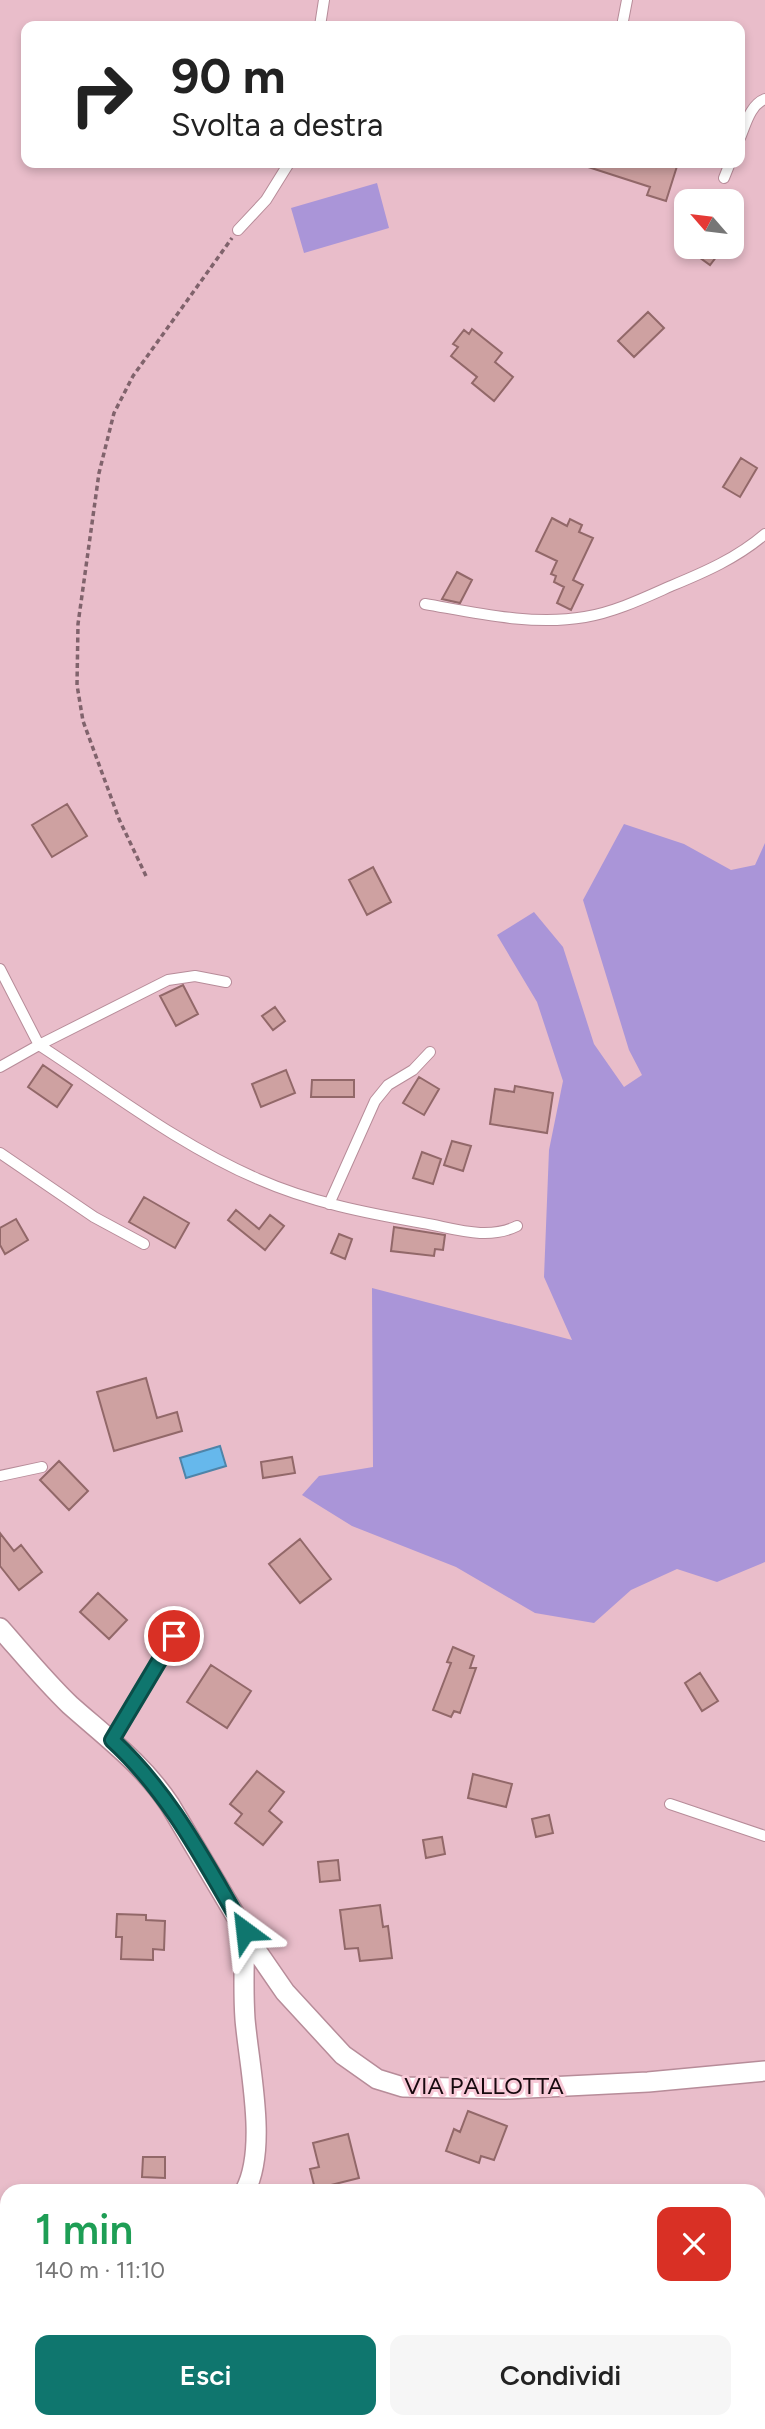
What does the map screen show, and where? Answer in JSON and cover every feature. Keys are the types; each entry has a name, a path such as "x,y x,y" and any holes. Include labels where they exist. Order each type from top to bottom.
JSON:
{"street":[{"name":"VIA PALLOTTA","path":"0,1628 52,1687 112,1740 165,1797 285,1992 332,2045 370,2076 397,2085 506,2089 648,2082 765,2071"},
{"path":"245,1931 244,2001 255,2115 253,2171 248,2184"}],"lane":[{"path":"321,21 324,0"},
{"path":"623,21 626,0"},
{"path":"745,123 757,103 765,99"},
{"path":"238,230 266,200 286,168"},
{"path":"724,178 728,168"},
{"path":"425,604 522,618 556,620 586,617 627,604 709,570 738,554 765,534"},
{"path":"0,969 39,1045 221,1162 275,1186 329,1204 369,1213 485,1234 517,1226"},
{"path":"0,1067 168,980 195,976 226,982"},
{"path":"329,1204 374,1101 388,1085 412,1070 430,1052"},
{"path":"0,1153 104,1223 144,1244"},
{"path":"0,1476 42,1467"},
{"path":"112,1740 174,1636"},
{"path":"670,1804 765,1836"}],"path":[{"path":"146,876 125,835 93,752 83,721 77,685 77,636 97,487 109,428 126,387 238,230"}],"shaded area":[{"path":"377,183 389,228 304,253 291,208"},
{"path":"624,824 684,844 731,870 755,865 765,843 765,1562 717,1582 677,1569 631,1590 594,1623 535,1613 456,1567 352,1526 302,1495 319,1476 373,1467 372,1288 572,1340 544,1277 549,1150 563,1081 537,1002 497,935 534,912 563,947 594,1044 624,1087 642,1075 629,1050 583,900"}],"water":[{"path":"220,1446 226,1466 186,1478 180,1458"}],"building":[{"path":"591,168 676,168 666,201 647,195 650,187"},
{"path":"702,259 715,259 710,265"},
{"path":"648,312 664,328 634,357 618,341"},
{"path":"472,329 502,353 495,362 513,377 494,401 472,383 477,377 451,356 458,347 453,344 464,330 469,334"},
{"path":"741,458 757,468 740,497 723,487"},
{"path":"552,518 567,526 570,519 582,525 579,532 593,538 573,580 583,585 571,610 557,603 564,587 554,582 556,576 551,574 557,561 536,551"},
{"path":"457,572 472,580 460,603 442,599"},
{"path":"67,804 87,836 52,857 32,825"},
{"path":"373,867 391,902 367,915 349,880"},
{"path":"183,985 198,1014 176,1026 160,996"},
{"path":"275,1007 285,1021 273,1030 262,1016"},
{"path":"43,1065 72,1085 57,1107 28,1087"},
{"path":"286,1070 295,1093 261,1107 252,1084"},
{"path":"419,1077 439,1089 424,1115 403,1103"},
{"path":"312,1080 354,1080 354,1097 311,1097"},
{"path":"515,1086 553,1093 547,1133 490,1124 495,1089 514,1092"},
{"path":"452,1141 471,1146 463,1171 444,1165"},
{"path":"422,1152 441,1159 433,1184 413,1178"},
{"path":"144,1197 189,1223 175,1248 129,1222"},
{"path":"236,1210 259,1229 270,1215 284,1226 265,1250 228,1220"},
{"path":"16,1219 28,1240 5,1254 0,1245 0,1228"},
{"path":"394,1227 445,1235 443,1250 435,1249 434,1256 391,1251"},
{"path":"339,1234 352,1239 345,1259 331,1253"},
{"path":"146,1378 157,1418 177,1412 182,1431 114,1451 97,1392"},
{"path":"292,1457 295,1473 263,1478 261,1462"},
{"path":"59,1461 88,1491 69,1510 40,1480"},
{"path":"0,1533 14,1551 21,1545 42,1572 19,1590 0,1566"},
{"path":"300,1539 331,1579 300,1603 269,1564"},
{"path":"98,1593 127,1620 109,1639 80,1612"},
{"path":"453,1647 474,1656 470,1668 476,1668 460,1713 454,1711 451,1717 433,1710 451,1663 447,1662"},
{"path":"211,1665 251,1691 227,1728 187,1702"},
{"path":"700,1673 718,1701 702,1711 685,1683"},
{"path":"257,1771 284,1792 269,1811 282,1822 263,1845 235,1823 242,1814 230,1804"},
{"path":"473,1774 512,1784 506,1807 468,1798"},
{"path":"549,1815 553,1833 536,1837 532,1819"},
{"path":"442,1837 445,1854 426,1858 423,1840"},
{"path":"338,1860 340,1880 320,1882 318,1862"},
{"path":"380,1905 383,1927 388,1926 392,1958 360,1961 358,1948 345,1949 340,1910"},
{"path":"117,1914 146,1915 146,1920 165,1921 164,1950 153,1949 153,1960 121,1959 122,1937 116,1937"},
{"path":"468,2111 507,2126 494,2160 481,2156 479,2163 446,2151 454,2129 460,2132"},
{"path":"348,2134 359,2178 335,2184 314,2184 310,2169 319,2167 313,2143"},
{"path":"143,2157 165,2157 165,2178 142,2177"}],"route":[{"path":"174,1636 112,1740 165,1797 245,1931"}]}
